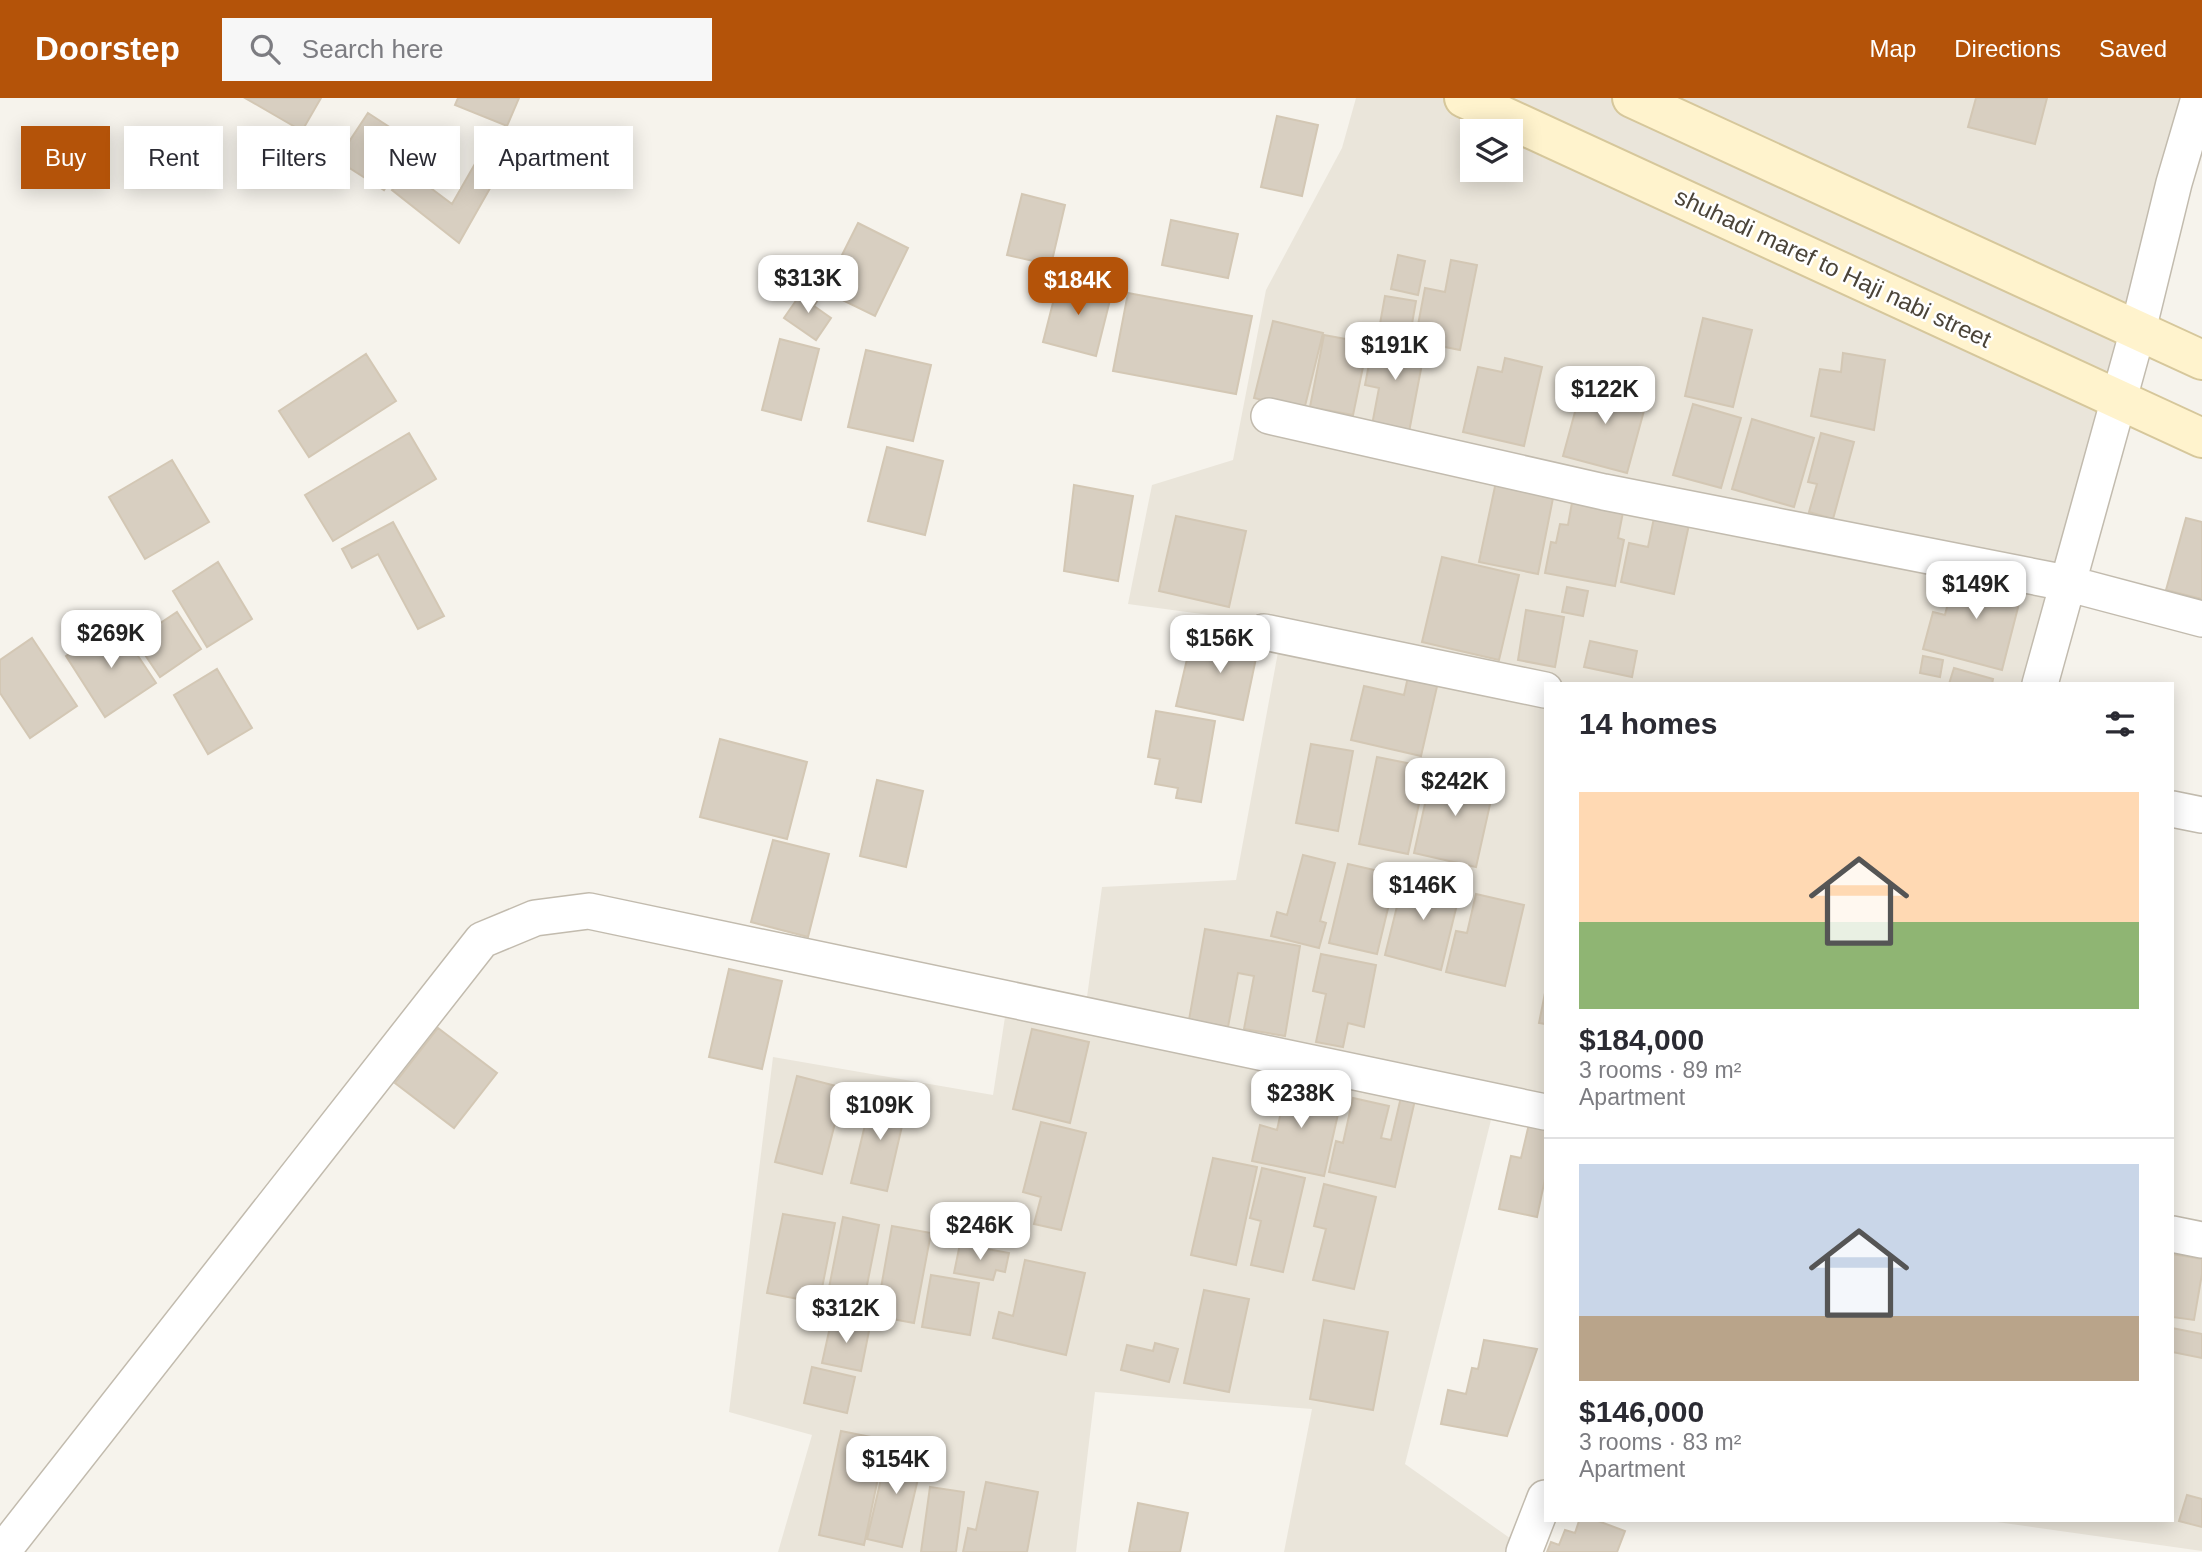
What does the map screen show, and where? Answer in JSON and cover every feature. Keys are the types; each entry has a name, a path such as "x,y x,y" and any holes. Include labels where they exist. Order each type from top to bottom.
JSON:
{"main road":[{"name":"shuhadi maref to Haji nabi street","path":"1464,98 2202,438"},
{"path":"1633,98 2202,360"}],"street":[{"path":"2041,682 2199,98"},
{"path":"1269,415 1604,492 2066,583 2202,619"},
{"path":"1264,632 1544,690"},
{"path":"2174,808 2202,814"},
{"path":"2,1552 482,940 535,918 589,911 1544,1112"},
{"path":"2174,1234 2202,1240"},
{"path":"1524,1552 1544,1501"}],"shaded area":[{"path":"1356,98 2183,98 2037,682 1544,682 1544,1109 1496,1100 1405,1464 1514,1541 1508,1552 1284,1552 1312,1409 1095,1392 1076,1552 778,1552 812,1435 729,1412 773,1057 993,1095 1009,991 1084,1019 1102,887 1236,880 1283,625 1128,604 1152,485 1233,460 1266,290 1342,148"},
{"path":"2174,1228 2202,1231 2202,1551 1997,1522 2174,1522"}],"building":[{"path":"245,98 321,98 305,126 293,126"},
{"path":"458,98 519,98 507,126 455,105"},
{"path":"1976,98 2047,98 2035,144 1968,127"},
{"path":"368,113 388,126 364,126 364,177 350,168 350,140"},
{"path":"1277,116 1318,125 1302,196 1261,187"},
{"path":"474,166 474,189 490,189 459,243 392,190 432,189 452,204"},
{"path":"1022,194 1065,205 1051,265 1007,255"},
{"path":"1171,220 1238,234 1228,278 1162,265"},
{"path":"858,223 908,248 875,316 824,291"},
{"path":"1398,255 1425,261 1418,295 1391,289"},
{"path":"1451,260 1477,265 1460,350 1415,341 1425,288 1445,292"},
{"path":"1059,279 1112,292 1096,356 1043,342"},
{"path":"804,289 819,298 814,306 831,318 816,340 784,318"},
{"path":"1128,293 1252,316 1236,394 1113,371"},
{"path":"1385,296 1416,301 1409,341 1378,335"},
{"path":"1703,318 1752,330 1733,407 1685,396"},
{"path":"1273,321 1323,333 1304,410 1254,398"},
{"path":"1324,335 1368,343 1353,415 1310,407"},
{"path":"1374,338 1425,348 1409,432 1372,425 1379,388 1365,385"},
{"path":"780,339 819,349 801,420 762,410"},
{"path":"866,350 931,365 913,441 848,427"},
{"path":"1843,353 1885,360 1874,430 1811,416 1820,369 1841,372"},
{"path":"366,354 396,401 309,457 279,411"},
{"path":"1505,358 1542,367 1524,446 1463,432 1478,367 1502,372"},
{"path":"1584,379 1648,396 1627,473 1563,456"},
{"path":"1693,404 1741,418 1721,488 1673,475"},
{"path":"1752,419 1814,438 1794,507 1732,489"},
{"path":"409,433 436,479 333,541 305,495"},
{"path":"1821,433 1854,442 1833,519 1809,512 1817,484 1808,482"},
{"path":"887,447 943,461 925,535 868,521"},
{"path":"172,460 209,522 145,559 109,497"},
{"path":"1497,477 1555,488 1538,574 1479,562"},
{"path":"1074,485 1133,496 1118,581 1064,571"},
{"path":"1573,497 1624,507 1618,538 1624,540 1615,586 1545,573 1551,542 1556,543 1560,524 1568,525"},
{"path":"1655,513 1690,520 1674,594 1621,582 1629,543 1648,547"},
{"path":"1176,516 1246,531 1229,607 1159,591"},
{"path":"2186,518 2202,522 2202,599 2166,590"},
{"path":"393,522 444,616 418,629 378,554 352,568 342,549"},
{"path":"1442,557 1519,575 1499,660 1422,642"},
{"path":"218,562 252,619 207,647 173,591"},
{"path":"1956,570 2023,588 2002,670 1923,649 1933,612 1945,615"},
{"path":"1567,587 1588,591 1583,616 1562,612"},
{"path":"1526,610 1564,617 1555,667 1518,660"},
{"path":"177,612 201,649 160,677 135,640"},
{"path":"116,623 156,683 105,717 66,656"},
{"path":"1209,628 1260,639 1243,720 1176,706 1188,655 1202,658"},
{"path":"32,638 77,706 30,738 0,693 0,660"},
{"path":"1590,641 1637,651 1632,677 1584,667"},
{"path":"1923,656 1943,660 1940,677 1920,673"},
{"path":"1411,663 1441,669 1421,756 1351,740 1364,686 1404,695"},
{"path":"1954,668 1993,679 1992,682 1950,682"},
{"path":"217,669 252,728 208,754 174,695"},
{"path":"1156,711 1215,721 1201,802 1176,798 1178,788 1155,784 1160,759 1148,757"},
{"path":"720,739 807,762 787,839 700,817"},
{"path":"1311,744 1353,751 1338,831 1296,823"},
{"path":"1377,757 1427,767 1408,854 1359,844"},
{"path":"1433,768 1495,782 1476,867 1414,853"},
{"path":"877,780 923,791 906,867 860,856"},
{"path":"773,840 829,854 808,937 751,922"},
{"path":"1303,855 1335,863 1320,921 1326,923 1319,948 1271,936 1277,912 1287,915"},
{"path":"1348,864 1396,875 1377,954 1329,943"},
{"path":"1405,874 1461,888 1441,970 1385,955"},
{"path":"1476,894 1524,905 1505,986 1446,972 1456,931 1467,933"},
{"path":"1205,929 1300,946 1285,1036 1244,1029 1254,976 1238,973 1228,1027 1189,1020"},
{"path":"1321,954 1376,965 1364,1027 1348,1023 1343,1047 1316,1042 1326,994 1313,991"},
{"path":"729,969 782,981 762,1069 709,1057"},
{"path":"1544,998 1544,1024 1539,1023"},
{"path":"438,1028 497,1073 454,1128 395,1083"},
{"path":"1032,1029 1089,1042 1070,1123 1013,1109"},
{"path":"797,1076 844,1088 822,1174 775,1162"},
{"path":"1288,1080 1343,1092 1324,1176 1252,1161 1260,1125 1277,1130"},
{"path":"873,1092 908,1100 887,1191 851,1183"},
{"path":"1401,1097 1415,1100 1395,1187 1329,1172 1336,1141 1343,1143 1353,1098 1389,1106 1381,1138 1391,1140"},
{"path":"1041,1122 1086,1133 1061,1230 1034,1224 1041,1197 1023,1192"},
{"path":"1529,1124 1544,1127 1544,1184 1537,1217 1499,1209 1511,1156 1521,1158"},
{"path":"1213,1158 1257,1167 1236,1265 1191,1255"},
{"path":"1262,1168 1305,1178 1283,1272 1251,1265 1261,1221 1250,1218"},
{"path":"1324,1184 1376,1197 1354,1289 1313,1280 1326,1229 1314,1226"},
{"path":"783,1214 835,1223 819,1303 767,1293"},
{"path":"843,1217 879,1225 860,1320 824,1313"},
{"path":"892,1226 931,1233 914,1323 876,1316"},
{"path":"960,1244 1009,1253 1005,1272 996,1270 993,1280 954,1273"},
{"path":"2174,1254 2202,1259 2194,1320 2174,1317"},
{"path":"1025,1260 1085,1273 1066,1355 993,1338 999,1312 1013,1316"},
{"path":"931,1275 979,1283 970,1335 922,1327"},
{"path":"1204,1290 1249,1299 1229,1392 1184,1383"},
{"path":"832,1318 870,1326 861,1371 822,1363"},
{"path":"1324,1320 1388,1332 1373,1410 1310,1399"},
{"path":"2174,1328 2202,1334 2202,1358 2174,1352"},
{"path":"1484,1340 1537,1349 1507,1436 1441,1424 1448,1390 1466,1394 1472,1368 1478,1369"},
{"path":"1155,1343 1178,1349 1169,1382 1121,1370 1127,1345 1153,1351"},
{"path":"812,1367 855,1377 847,1413 804,1403"},
{"path":"841,1431 886,1440 864,1545 819,1535"},
{"path":"889,1445 924,1453 902,1547 867,1539"},
{"path":"986,1482 1038,1492 1027,1552 963,1552 968,1528 976,1530"},
{"path":"930,1487 964,1492 956,1552 921,1552"},
{"path":"2187,1495 2202,1499 2202,1527 2179,1521"},
{"path":"1138,1503 1188,1513 1180,1552 1129,1552"},
{"path":"1579,1522 1601,1522 1625,1531 1617,1552 1547,1552 1551,1542 1559,1545 1565,1530 1575,1533"}]}
